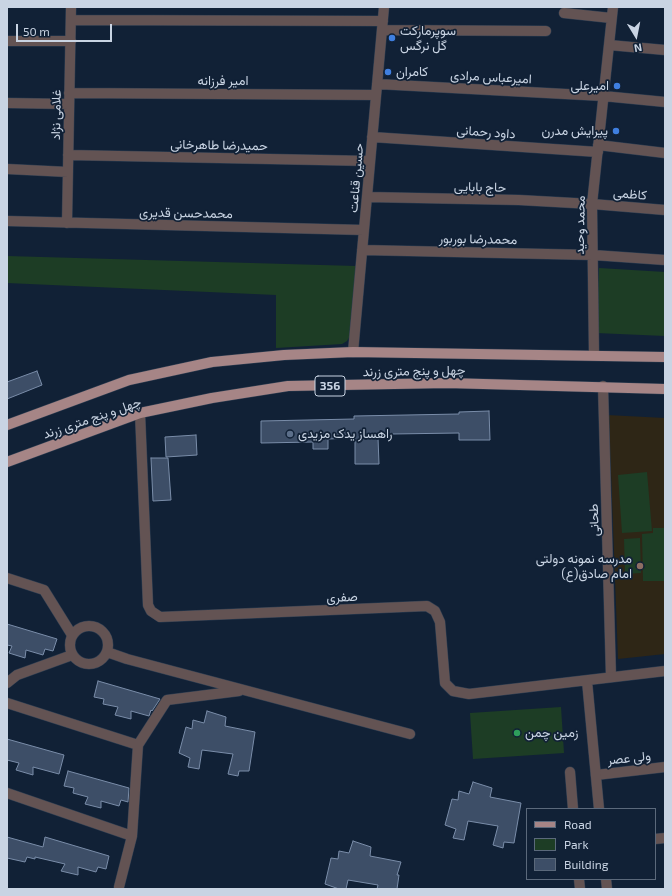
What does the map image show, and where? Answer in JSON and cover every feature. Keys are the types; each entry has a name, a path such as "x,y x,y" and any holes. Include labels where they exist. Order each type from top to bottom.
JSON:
{"main road":[{"name":"چهل و پنج متری زرند","path":"7,425 129,380 212,362 284,355 353,352 665,356"},
{"name":"چهل و پنج متری زرند","path":"7,462 140,413 212,398 288,386 447,383 665,388"}],"street":[{"name":"غلامی نژاد","path":"67,222 71,7"},
{"name":"حسین قناعت","path":"353,352 384,7"},
{"name":"محمد وحید","path":"594,355 592,204 613,7"},
{"path":"564,13 611,18"},
{"path":"71,20 383,25 546,31"},
{"path":"7,41 71,41"},
{"path":"609,45 665,50"},
{"name":"امیرعباس مرادی","path":"377,84 603,96"},
{"name":"امیر فرزانه","path":"69,93 376,95"},
{"path":"603,96 665,102"},
{"path":"7,103 69,104"},
{"name":"داود رحمانی","path":"372,137 665,153"},
{"name":"حمیدرضا طاهرخانی","path":"68,155 370,161"},
{"path":"7,169 68,172"},
{"name":"حاج بابایی","path":"367,197 519,200 592,204"},
{"name":"کاظمی","path":"592,204 665,210"},
{"name":"محمدحسن قدیری","path":"7,221 364,230"},
{"name":"محمدرضا بوربور","path":"362,250 593,255 665,260"},
{"name":"طحانی","path":"603,386 611,677"},
{"name":"صفری","path":"140,413 148,605 151,611 160,617 427,606 435,611 440,622 445,683 453,691 469,694 665,671"},
{"path":"7,578 44,590 72,636"},
{"path":"96,626 106,635 108,640 107,652 100,661 88,664 82,663 72,655 70,642 72,636 76,630 82,627 96,626"},
{"path":"107,652 410,734"},
{"path":"7,683 17,675 72,655"},
{"path":"587,681 599,808"},
{"path":"119,887 132,836 138,745 167,700 245,690"},
{"path":"7,702 138,745"},
{"name":"ولی عصر","path":"596,775 665,768"},
{"path":"570,772 573,808"},
{"path":"7,793 132,836"}],"shaded area":[{"name":"مدرسه نمونه دولتی امام صادق(ع)","path":"607,415 665,418 665,654 618,659 611,472"}],"green space":[{"path":"7,256 356,266 350,336 347,341 342,344 276,348 276,295 7,283"},
{"path":"599,268 665,272 665,336 596,333"},
{"path":"647,472 652,531 622,533 618,475"},
{"path":"653,528 665,528 665,581 643,581 642,534 653,533"},
{"path":"640,538 641,573 625,574 624,539"},
{"name":"زمین چمن","path":"561,707 564,753 473,759 470,713"}],"building":[{"path":"37,371 42,385 7,399 7,382"},
{"path":"489,411 490,440 459,440 459,433 392,434 392,438 378,438 379,464 355,464 355,438 328,439 328,449 313,449 313,442 261,443 261,421 354,419 354,416 459,414 459,412"},
{"path":"196,435 197,455 166,457 165,437"},
{"path":"151,458 168,458 171,500 153,501"},
{"path":"7,624 57,639 53,651 45,649 43,655 26,650 25,658 9,653 12,646 7,645"},
{"path":"98,681 160,699 152,711 151,710 149,716 131,711 131,719 115,715 118,707 103,704 104,699 94,697"},
{"path":"207,711 226,717 225,726 255,732 249,771 239,771 238,776 228,774 233,754 202,750 199,769 188,767 190,758 179,753 186,727 192,729 193,720 204,723"},
{"path":"7,739 64,755 59,774 33,767 33,775 16,770 19,763 7,760"},
{"path":"68,771 129,788 128,802 121,800 119,806 101,801 101,808 85,804 88,797 73,793 74,788 64,786"},
{"path":"473,782 492,788 490,797 521,803 514,843 504,842 503,848 493,845 498,826 468,821 464,840 453,838 456,829 445,825 452,799 458,800 459,791 469,794"},
{"path":"7,837 43,847 45,837 109,856 106,869 98,867 96,872 78,867 78,875 61,871 65,864 35,857 35,859 27,857 25,862 7,858"},
{"path":"353,841 371,847 370,856 401,862 397,875 399,875 397,889 377,889 378,885 348,880 346,889 339,889 325,884 331,858 338,859 339,851 349,853"}],"place":[{"name":"سوپرمارکت گل نرگس","path":"392,38"},
{"name":"کامران","path":"388,72"},
{"name":"امیرعلی","path":"617,86"},
{"name":"پیرایش مدرن","path":"616,131"},
{"name":"راهساز یدک مزیدی","path":"290,434"},
{"name":"مدرسه نمونه دولتی امام صادق(ع)","path":"640,566"},
{"name":"زمین چمن","path":"517,733"}]}
